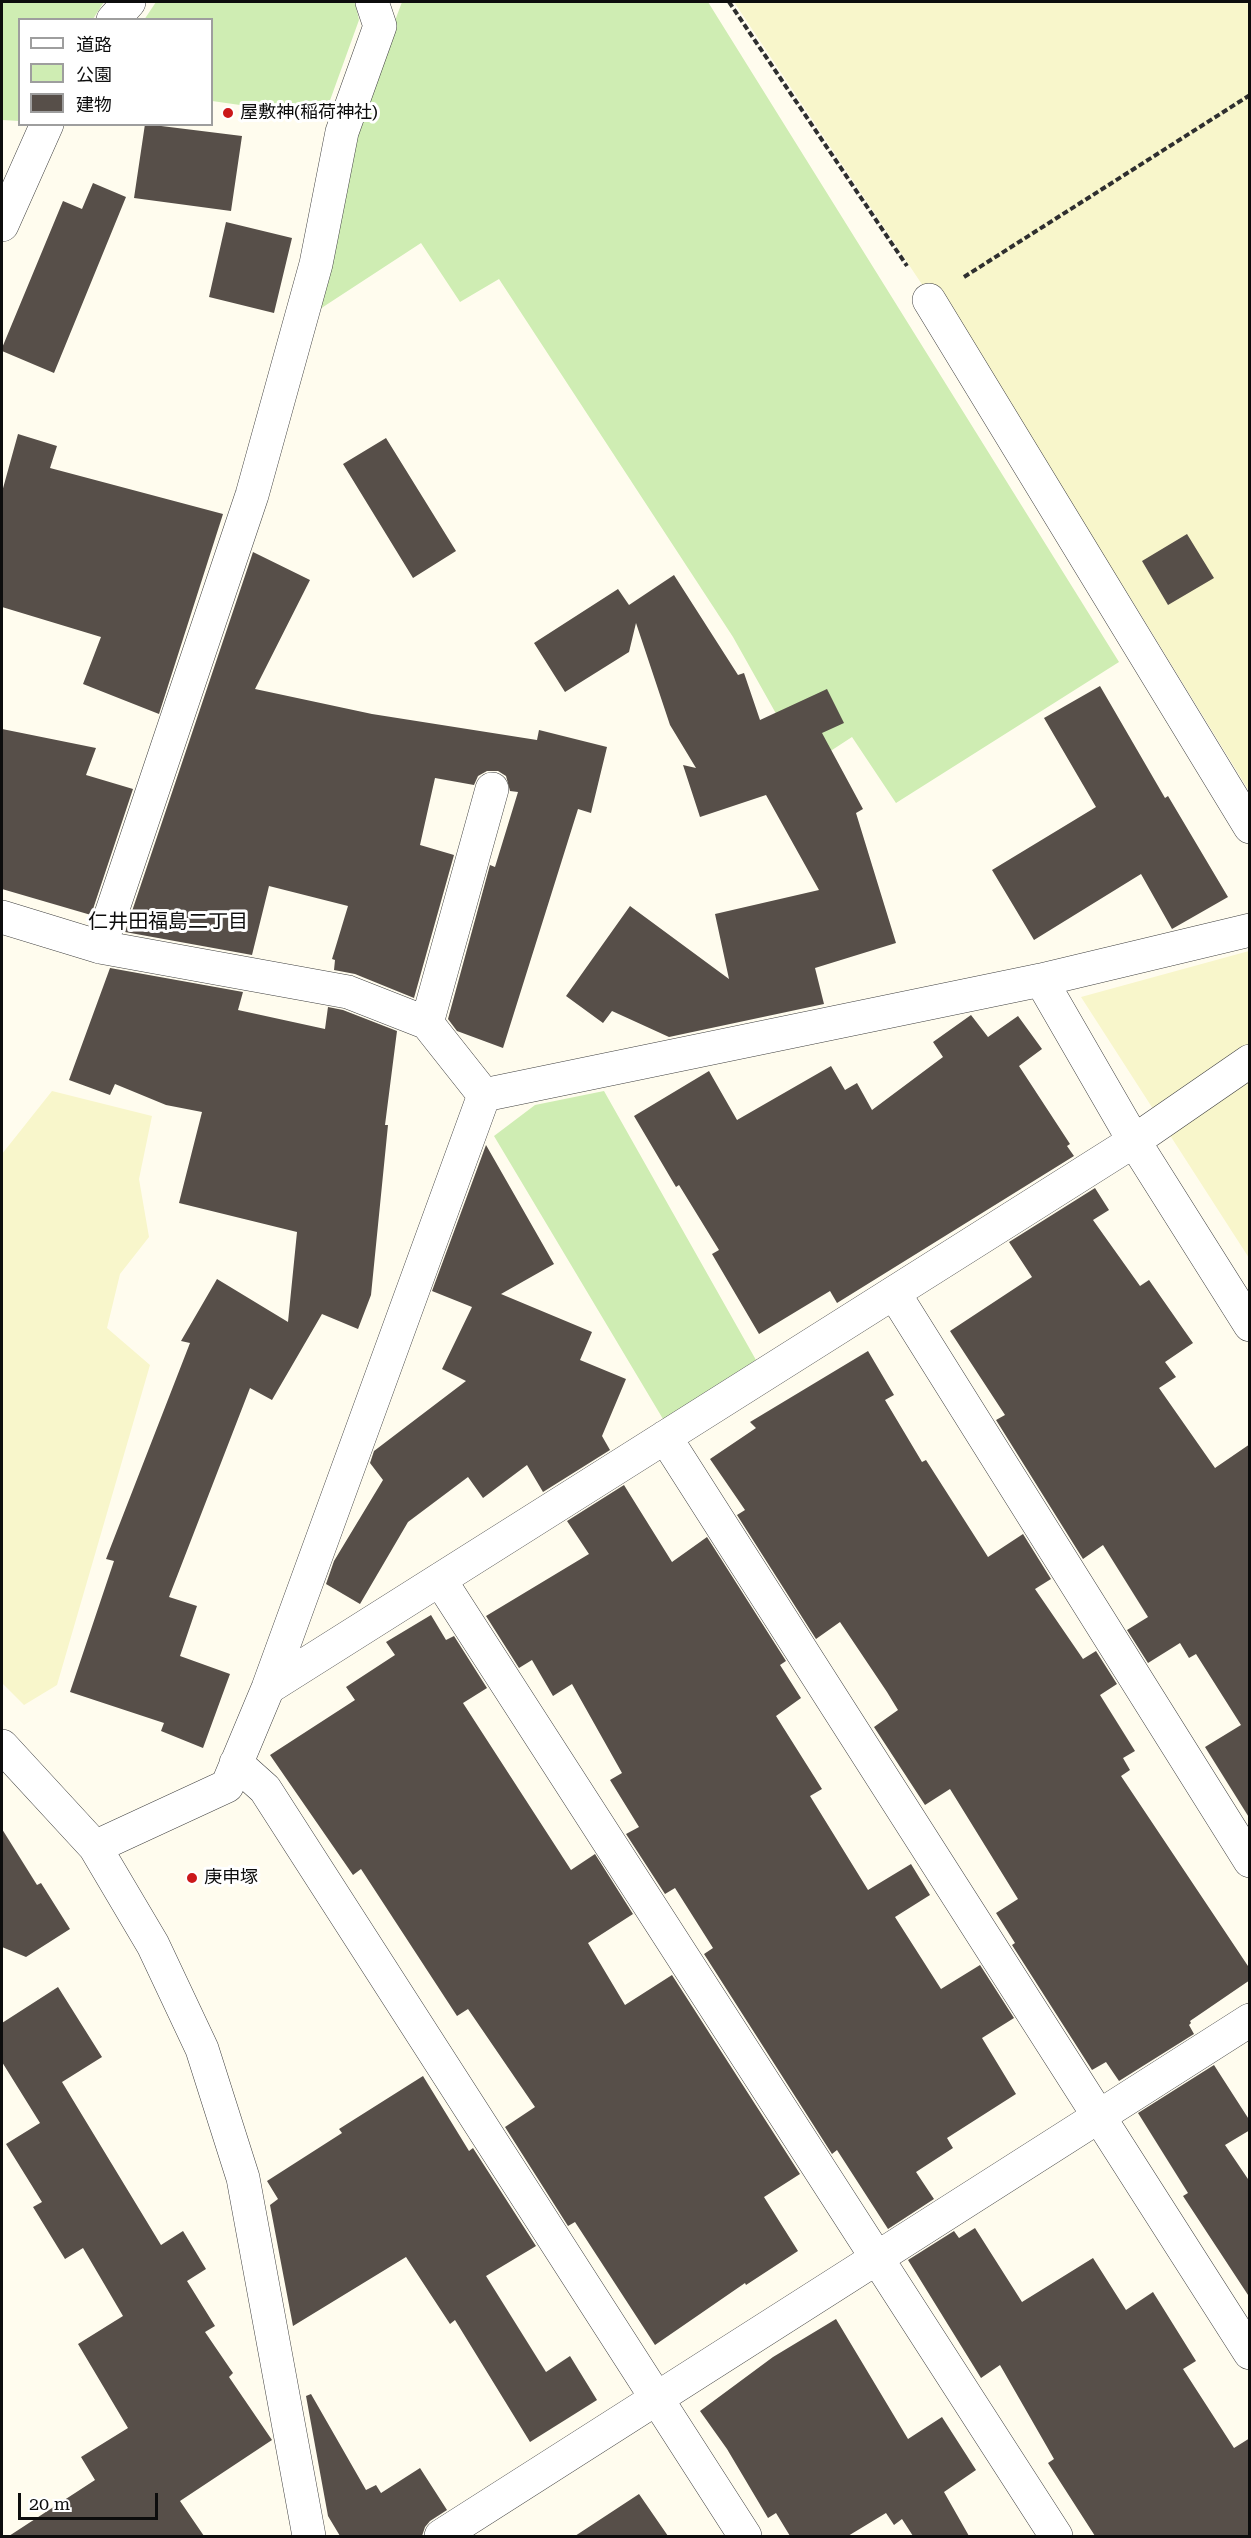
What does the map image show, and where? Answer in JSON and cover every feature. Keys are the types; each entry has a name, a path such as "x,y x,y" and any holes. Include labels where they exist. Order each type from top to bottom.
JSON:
{"street":[{"path":"115,18 129,2"},
{"path":"100,947 252,495 316,264 342,132 380,26 372,2"},
{"path":"2,225 46,126"},
{"path":"929,300 1250,826"},
{"path":"427,1023 492,789"},
{"path":"2,917 100,947 348,992 427,1023 484,1095"},
{"path":"484,1095 1041,980 1250,930"},
{"path":"1041,980 1134,1141 1250,1325"},
{"path":"268,1688 1134,1141 1250,1061"},
{"path":"95,1847 227,1786 268,1688 484,1095"},
{"path":"894,1293 1250,1862"},
{"path":"665,1437 1097,2117 1250,2353"},
{"path":"440,1580 1056,2536"},
{"path":"2,1746 95,1847 153,1945 202,2049 240,2168 309,2536"},
{"path":"236,1763 265,1789 745,2536"},
{"path":"441,2536 1250,2020"}],"path":[{"path":"729,2 929,300 1250,95"}],"shaded area":[{"path":"734,2 1249,2 1249,791 1128,594"},
{"path":"1249,951 1249,1258 1081,997"},
{"path":"52,1091 152,1116 139,1179 149,1237 120,1274 107,1328 150,1365 57,1685 24,1705 2,1683 2,1154"}],"green space":[{"path":"2,2 104,2 94,18 18,18 18,121 2,120"},
{"path":"156,2 355,2 359,20 324,117 213,101 213,18 145,18"},
{"path":"402,2 708,2 1119,662 896,803 852,737 806,767 733,637 499,279 460,302 421,243 320,309 350,140"},
{"path":"604,1091 756,1360 663,1419 494,1136 535,1105"}],"building":[{"path":"145,126 242,136 231,211 134,198"},
{"path":"93,183 126,197 54,373 2,351 2,348 63,201 82,209"},
{"path":"226,222 292,238 274,313 209,297"},
{"path":"18,434 57,446 50,468 223,514 159,714 83,684 101,637 2,607 2,492"},
{"path":"386,438 456,551 413,578 343,464"},
{"path":"1187,534 1214,578 1168,605 1142,561"},
{"path":"253,552 310,580 255,689 372,714 537,740 539,730 607,747 591,813 578,809 503,1048 457,1031 448,1019 490,865 495,867 518,792 510,791 506,776 498,771 487,771 478,776 474,785 435,778 420,845 454,855 414,998 355,974 334,970 335,960 332,959 348,906 269,886 252,955 125,932"},
{"path":"674,575 738,675 744,673 760,720 827,689 844,723 822,733 863,809 856,813 896,943 815,968 824,1004 669,1037 612,1011 603,1023 566,996 630,906 729,979 715,914 819,890 766,795 700,817 683,765 696,768 670,725 636,623 629,652 565,692 534,643 618,589 629,605"},
{"path":"1100,686 1165,798 1168,796 1228,897 1172,929 1141,874 1034,940 992,870 1096,807 1044,718"},
{"path":"2,729 96,748 86,775 133,789 91,915 2,889"},
{"path":"110,968 243,992 238,1010 325,1029 328,1007 343,1010 397,1031 385,1125 388,1125 371,1295 358,1329 322,1314 272,1400 250,1388 169,1597 197,1606 180,1656 230,1674 203,1748 161,1731 164,1723 70,1692 114,1561 106,1559 190,1343 181,1341 217,1279 288,1322 297,1232 179,1203 202,1112 166,1105 115,1084 110,1095 69,1080"},
{"path":"971,1015 988,1037 1018,1016 1042,1049 1019,1066 1070,1144 1067,1146 1074,1156 837,1303 830,1291 759,1334 712,1254 719,1250 679,1185 676,1187 634,1116 709,1071 737,1120 831,1066 845,1090 857,1083 872,1110 943,1057 933,1042"},
{"path":"486,1145 554,1264 501,1294 592,1332 580,1360 626,1379 602,1436 610,1450 543,1492 527,1465 483,1498 468,1477 408,1522 360,1604 326,1584 334,1561 383,1480 370,1463 374,1451 466,1381 442,1369 472,1307 432,1291"},
{"path":"1095,1188 1109,1210 1093,1220 1140,1286 1149,1280 1193,1343 1165,1362 1176,1377 1159,1388 1215,1468 1250,1444 1250,1819 1205,1747 1241,1725 1196,1654 1189,1658 1180,1643 1148,1663 1127,1630 1148,1617 1103,1545 1083,1559 996,1420 1005,1415 950,1331 1032,1277 1009,1242"},
{"path":"868,1351 894,1395 885,1400 922,1462 926,1460 988,1557 1023,1534 1051,1579 1035,1589 1083,1659 1096,1651 1117,1684 1100,1695 1135,1751 1123,1758 1130,1770 1121,1776 1250,1969 1250,1980 1190,2021 1189,2025 1194,2034 1119,2081 1106,2062 1092,2070 1012,1945 1015,1943 996,1913 1018,1899 950,1789 925,1805 874,1727 898,1710 887,1692 840,1622 816,1639 737,1515 745,1510 710,1459 756,1428 750,1422"},
{"path":"624,1485 672,1562 707,1537 786,1661 780,1665 801,1698 776,1716 822,1789 810,1796 868,1890 911,1864 930,1895 895,1917 941,1989 980,1965 1014,2018 982,2038 1016,2094 947,2138 953,2148 916,2172 934,2199 888,2229 837,2150 832,2154 704,1954 713,1948 675,1888 665,1894 626,1834 639,1827 610,1780 622,1773 572,1684 553,1696 532,1660 519,1668 486,1616 589,1554 567,1521"},
{"path":"431,1615 446,1640 454,1636 487,1688 463,1703 571,1870 595,1854 633,1914 588,1943 625,2005 672,1975 800,2174 764,2197 798,2251 746,2285 745,2283 655,2345 575,2222 568,2226 505,2127 535,2107 468,2009 457,2016 361,1869 353,1875 270,1755 355,1700 346,1687 395,1655 386,1642"},
{"path":"2,1829 37,1885 41,1883 70,1929 26,1957 2,1947"},
{"path":"58,1987 102,2057 62,2082 161,2245 183,2231 206,2269 187,2281 215,2326 205,2332 233,2373 229,2377 272,2440 180,2501 204,2536 9,2536 95,2480 81,2457 128,2428 78,2344 123,2316 83,2248 65,2259 33,2207 42,2202 6,2144 40,2123 2,2062 2,2023"},
{"path":"1214,2065 1250,2121 1250,2130 1225,2145 1250,2182 1250,2298 1183,2196 1188,2193 1138,2113"},
{"path":"423,2076 469,2151 473,2148 536,2246 486,2276 546,2372 570,2356 597,2400 530,2442 455,2320 450,2324 406,2257 293,2326 270,2205 278,2199 267,2181 342,2133 339,2129"},
{"path":"975,2228 1022,2302 1093,2258 1126,2310 1153,2292 1196,2361 1183,2369 1234,2448 1250,2438 1250,2536 1095,2536 1048,2463 1054,2459 1000,2365 981,2378 908,2260 954,2231 959,2238"},
{"path":"836,2319 908,2439 942,2417 976,2470 944,2492 969,2536 913,2536 902,2519 894,2525 886,2513 848,2536 790,2536 776,2513 768,2518 727,2449 700,2411 773,2357"},
{"path":"311,2394 366,2490 376,2485 381,2493 420,2468 447,2510 430,2521 422,2536 340,2536 328,2516 306,2396"},
{"path":"639,2494 668,2536 575,2536"}],"place":[{"name":"屋敷神(稲荷神社)","path":"228,113"},
{"name":"庚申塚","path":"192,1878"}],"district":[{"name":"仁井田福島二丁目","path":"168,922"}]}
